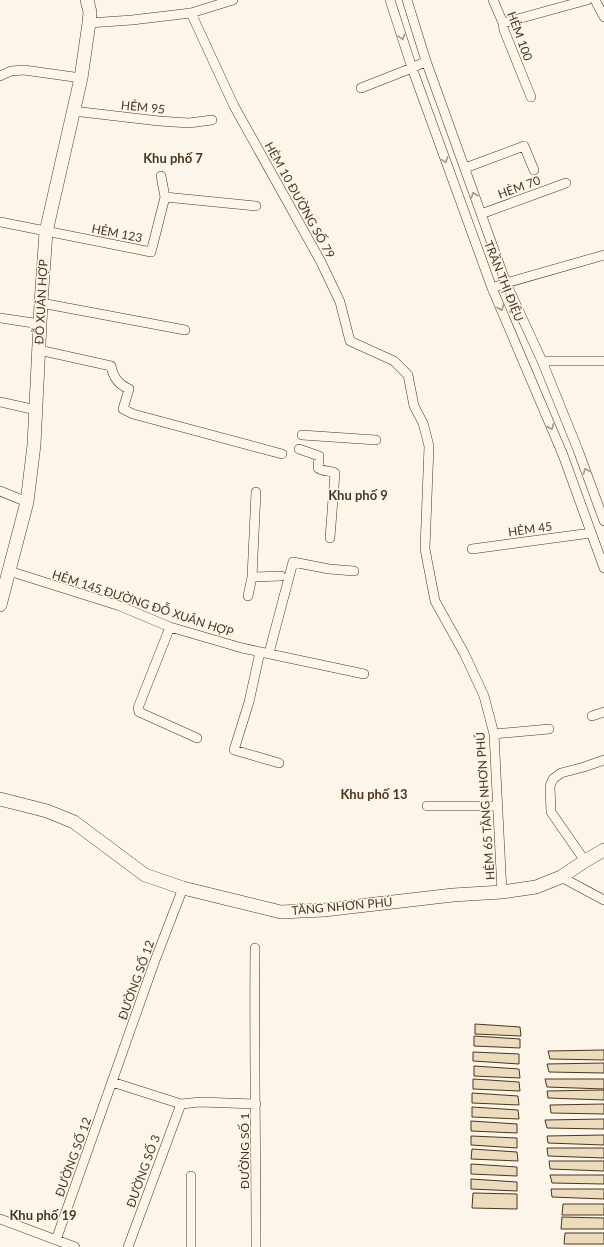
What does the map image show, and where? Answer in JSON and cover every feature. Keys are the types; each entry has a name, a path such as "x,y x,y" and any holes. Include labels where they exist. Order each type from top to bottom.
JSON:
{"street":[{"name":"ĐỖ XUÂN HỢP","path":"0,605 27,502 34,445 46,232 81,78 90,12 87,0"},
{"path":"89,23 132,20 191,13 233,0"},
{"name":"TRẦN THỊ ĐIỆU","path":"390,0 412,68 492,288 562,455 604,568"},
{"name":"TRẦN THỊ ĐIỆU","path":"407,0 426,61 506,283 542,361 578,450 599,495 604,521"},
{"name":"HẺM 100","path":"493,0 530,97"},
{"path":"503,23 587,0"},
{"path":"595,0 604,17"},
{"name":"HẺM 10 ĐƯỜNG SỐ 79","path":"191,13 234,106 321,262 340,302 350,341 394,361 408,375"},
{"path":"361,88 426,61"},
{"path":"0,76 11,71 24,70 81,78"},
{"name":"HẺM 95","path":"73,111 189,123 212,120"},
{"path":"465,168 524,146 534,170"},
{"name":"HẺM 123","path":"46,232 151,252 165,197 161,176"},
{"name":"HẺM 70","path":"481,214 566,183"},
{"path":"165,197 256,206"},
{"path":"0,222 46,232"},
{"path":"492,288 604,255"},
{"path":"41,303 185,330"},
{"path":"0,318 40,324"},
{"path":"39,350 111,366 112,371 120,384 129,389 122,409 133,414 282,454"},
{"path":"542,361 604,361"},
{"name":"HẺM 65 TĂNG NHƠN PHÚ","path":"408,375 414,406 423,423 429,446 425,549 436,601 484,696 494,734 502,892"},
{"path":"0,402 36,410"},
{"path":"302,435 376,440"},
{"path":"299,449 319,456 318,468 320,470 335,473 330,538"},
{"path":"562,455 578,450"},
{"path":"0,491 27,502"},
{"path":"248,596 252,577 256,492"},
{"name":"HẺM 45","path":"472,549 591,533"},
{"path":"279,763 234,750 293,562 329,569 354,571"},
{"name":"HẺM 145 ĐƯỜNG ĐỖ XUÂN HỢP","path":"9,572 120,606 170,627 242,648 364,674"},
{"path":"252,577 281,576"},
{"path":"170,627 138,708 139,712 196,738"},
{"path":"592,716 604,712"},
{"path":"494,734 549,729"},
{"path":"585,861 551,812 550,786 553,779 561,773 604,760"},
{"name":"TĂNG NHƠN PHÚ","path":"0,799 47,811 74,822 145,875 183,888 281,912 324,910 453,895 502,892 536,886 561,877 604,850"},
{"path":"427,806 498,806"},
{"path":"561,877 604,900"},
{"name":"ĐƯỜNG SỐ 12","path":"56,1240 154,963 183,888"},
{"name":"ĐƯỜNG SỐ 1","path":"255,948 254,1054 256,1104 256,1247"},
{"path":"112,1082 181,1104 200,1102 256,1104"},
{"name":"ĐƯỜNG SỐ 3","path":"128,1247 181,1104"},
{"path":"191,1176 191,1247"},
{"path":"0,1219 75,1247"}],"building":[{"path":"475,1024 520,1027 521,1036 475,1034"},
{"path":"474,1036 520,1039 520,1048 474,1046"},
{"path":"604,1050 604,1060 550,1059 548,1051"},
{"path":"473,1052 519,1054 519,1064 473,1061"},
{"path":"604,1063 604,1073 549,1072 547,1064"},
{"path":"474,1066 519,1069 520,1078 474,1076"},
{"path":"473,1079 519,1082 520,1091 473,1089"},
{"path":"545,1079 604,1079 604,1089 547,1087"},
{"path":"604,1090 604,1100 548,1098 547,1091"},
{"path":"472,1093 518,1096 519,1105 472,1103"},
{"path":"604,1104 604,1114 551,1113 550,1105"},
{"path":"472,1107 518,1110 519,1119 472,1117"},
{"path":"604,1119 604,1129 547,1128 545,1120"},
{"path":"471,1121 517,1124 517,1133 471,1131"},
{"path":"604,1135 604,1145 548,1143 547,1136"},
{"path":"471,1136 517,1138 517,1148 471,1145"},
{"path":"547,1148 604,1148 604,1158 548,1156"},
{"path":"472,1149 517,1152 518,1161 471,1159"},
{"path":"549,1161 604,1161 604,1171 550,1169"},
{"path":"471,1164 517,1167 517,1176 471,1174"},
{"path":"550,1175 604,1175 604,1184 552,1183"},
{"path":"471,1179 517,1182 517,1191 471,1189"},
{"path":"551,1189 604,1189 604,1199 552,1197"},
{"path":"473,1193 517,1194 517,1209 472,1208"},
{"path":"563,1204 604,1204 604,1215 562,1215"},
{"path":"562,1217 604,1218 604,1229 561,1229"},
{"path":"565,1233 604,1233 604,1244 564,1244"}],"district":[{"name":"Khu phố 7","path":"173,158"},
{"name":"Khu phố 9","path":"358,495"},
{"name":"Khu phố 13","path":"374,794"},
{"name":"Khu phố 19","path":"43,1215"}]}
